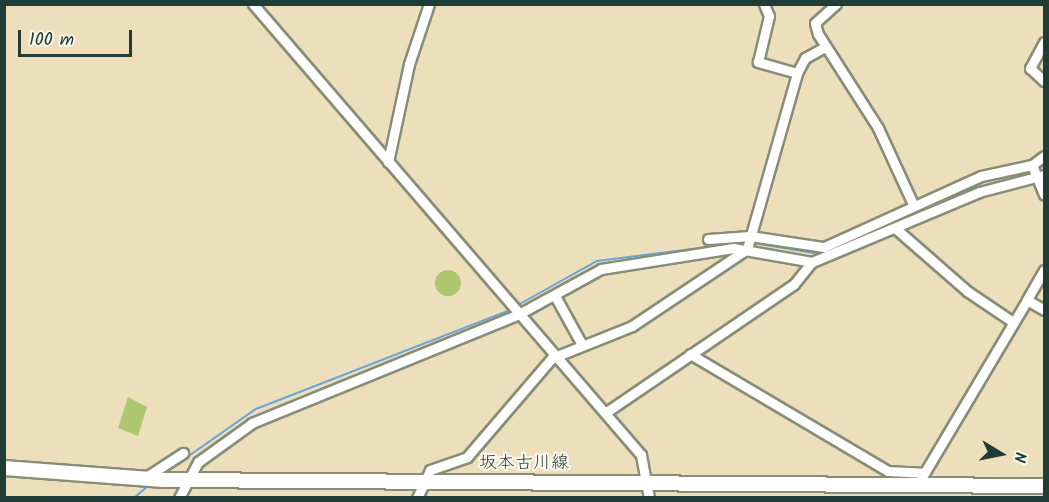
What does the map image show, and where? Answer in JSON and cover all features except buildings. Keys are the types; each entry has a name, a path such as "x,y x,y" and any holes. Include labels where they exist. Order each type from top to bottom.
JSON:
{"main road":[{"name":"坂本古川線","path":"4,468 164,480 647,483 921,479 1044,486"}],"street":[{"path":"253,4 552,358 605,413 641,455 649,498"},
{"path":"388,162 409,64 429,4"},
{"path":"764,4 769,16 758,62 797,73"},
{"path":"836,4 815,23 825,47 874,120 913,204"},
{"path":"1044,42 1030,68 1044,81"},
{"path":"417,498 437,465 467,457 552,358 581,343 649,317 748,243 797,73 805,58 825,47"},
{"path":"1044,156 1036,173 1044,195"},
{"path":"605,413 794,284 812,262 895,222 913,204 981,176 1036,173"},
{"path":"708,239 824,247 1036,173"},
{"path":"895,222 967,291 1013,322"},
{"path":"179,498 186,480 198,462 252,423 513,311 555,296 601,269 748,243 812,262"},
{"path":"690,354 888,471 921,479 1044,270"},
{"path":"555,296 581,343"},
{"path":"1027,300 1044,310"},
{"path":"144,479 183,453"}],"green space":[{"path":"448,270 457,274 461,283 457,292 448,296 439,292 435,283 439,274"},
{"path":"128,397 147,407 138,436 118,428"}],"waterway":[{"path":"1037,171 1044,165"},
{"path":"878,230 951,196 1018,177"},
{"path":"518,305 597,261 747,242"},
{"path":"753,243 820,254"},
{"path":"163,474 256,409 513,309"},
{"path":"134,498 149,485"}]}
